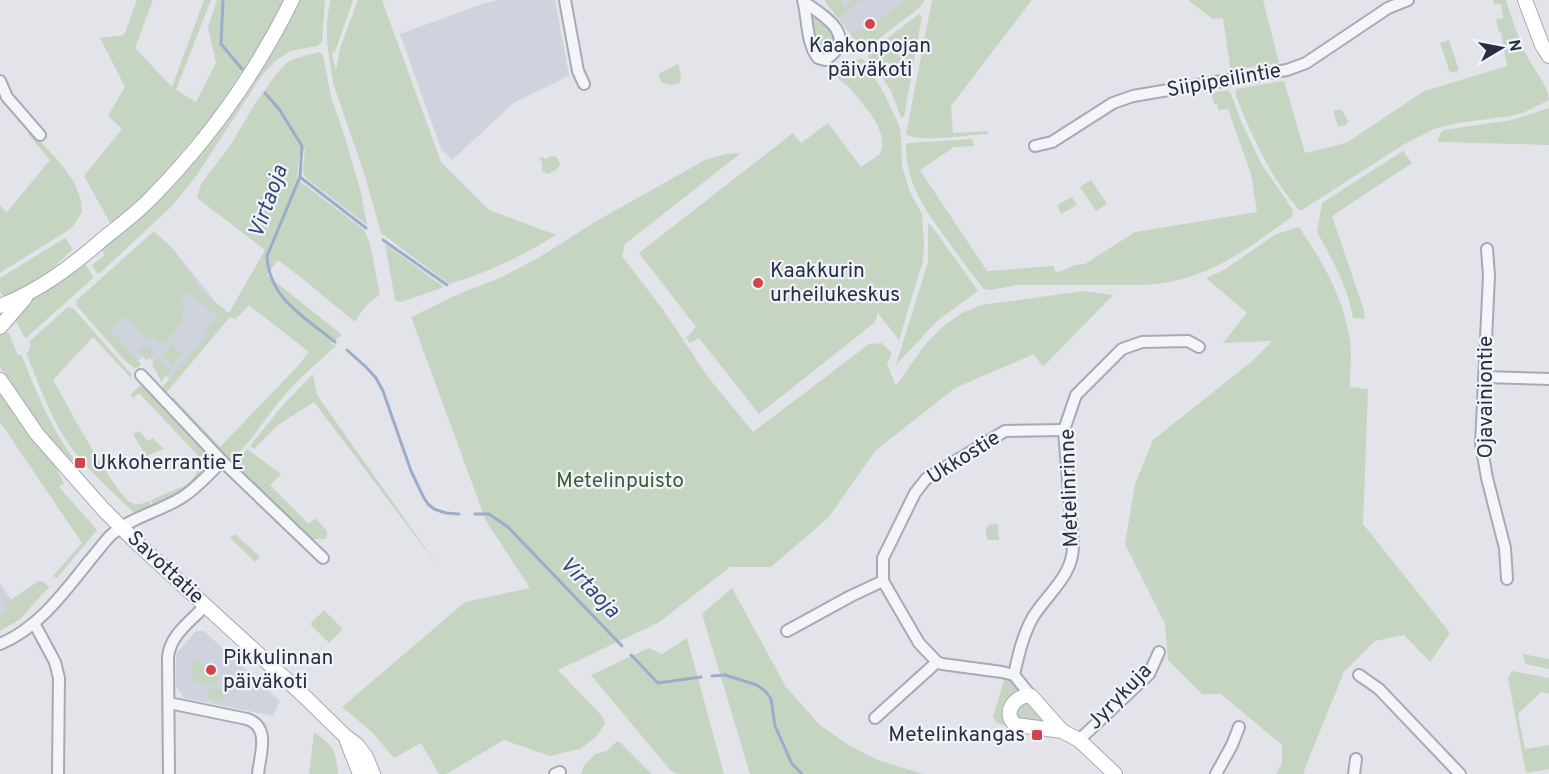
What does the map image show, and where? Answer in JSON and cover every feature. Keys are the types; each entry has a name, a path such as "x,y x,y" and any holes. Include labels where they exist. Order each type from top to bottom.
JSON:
{"street":[{"path":"0,306 28,294 81,258 151,199 207,135 245,82 275,34 292,0"},
{"path":"565,0 578,71 584,84"},
{"name":"Siipipeilintie","path":"1035,146 1052,142 1122,99 1287,70 1306,63 1388,8 1408,0"},
{"path":"1525,0 1542,45 1549,56"},
{"path":"804,1 827,18 838,31 839,45 825,60 818,58 813,51 804,1"},
{"path":"0,81 7,98 40,135"},
{"name":"Ojavainiontie","path":"1487,249 1489,276 1481,444 1505,548 1507,579"},
{"path":"0,327 28,294"},
{"name":"Metelinrinne","path":"1014,675 1024,635 1029,625 1038,609 1068,571 1072,561 1073,544 1064,430 1076,395 1122,349 1142,342 1188,340 1199,347"},
{"name":"Savottatie","path":"0,368 2,382 37,434 103,509 357,745 366,757 373,774"},
{"path":"141,375 222,461 323,558"},
{"path":"1484,377 1549,380"},
{"name":"Ukkostie","path":"883,581 884,558 915,493 926,479 1005,431 1064,430"},
{"path":"0,644 34,623 62,594 109,537 135,519 187,494 222,461"},
{"path":"787,632 883,581 919,643 937,662 1014,675 1062,730 1079,740 1116,774"},
{"path":"169,774 168,657 171,643 205,606"},
{"path":"34,623 55,662 59,678 58,774"},
{"name":"Jyrykuja","path":"1079,740 1149,674 1159,652"},
{"path":"875,718 937,662"},
{"path":"1359,675 1379,689 1460,774"},
{"path":"1031,696 1021,697 1011,707 1010,717 1014,724 1062,730"},
{"path":"169,703 247,719 256,724 261,731 262,738 258,774"},
{"path":"1216,774 1239,727"},
{"name":"Savottatie","path":"345,736 360,774"},
{"path":"1354,774 1356,759"}],"shaded area":[{"path":"501,0 555,0 569,76 515,102 452,160 441,149 400,34 485,3"},
{"name":"Kaakonpojan päiväkoti","path":"824,0 925,0 919,8 864,48 860,47"},
{"path":"173,249 227,316 173,383 145,354 134,366 101,329"},
{"path":"0,583 20,613 0,624"},
{"name":"Pikkulinnan päiväkoti","path":"196,631 204,631 280,701 273,716 184,698 176,686 176,654"}],"green space":[{"path":"137,0 153,0 135,48 172,87 204,0 211,0 176,90 196,102 216,63 208,27 217,0 286,0 269,31 211,118 144,196 110,223 84,176 122,129 108,116 125,87 100,38 124,35"},
{"path":"298,0 325,0 322,42 317,46 291,51 274,62 260,78 197,175 172,206 100,273 97,273 92,265 105,255 102,251 115,234 176,176"},
{"path":"330,0 353,0 335,52 332,54 336,71 340,48 358,0 382,0 441,162 489,210 556,235 504,263 449,284 381,233 365,176 333,83 327,42"},
{"path":"824,0 844,0 841,3 845,7 854,0 861,0 838,18"},
{"path":"906,0 925,0 919,8 868,47 860,46 856,42 851,35 859,28 864,32"},
{"path":"932,0 1032,0 951,106 953,133 988,131 987,134 921,138 906,134"},
{"path":"1188,0 1263,0 1279,63 1232,70 1223,18 1213,19"},
{"path":"1493,0 1506,0 1528,58 1544,84 1549,100 1511,116 1458,123 1434,129 1403,145 1299,210 1279,184 1263,156 1236,96 1236,89 1284,81 1305,153 1346,143 1424,91 1507,66 1501,32 1499,32 1496,19 1503,18 1501,4 1494,5"},
{"path":"919,14 922,16 904,117 901,117 890,89 868,57 869,52"},
{"path":"815,15 833,35 835,44 827,51 819,52 816,44 812,21"},
{"path":"1449,40 1459,70 1450,73 1440,43"},
{"path":"319,52 323,55 331,97 361,193 367,225 306,178 303,172 305,148 299,157 297,179 364,230 370,244 380,295 372,300 355,322 278,260 267,275 342,335 330,344 337,345 291,388 249,441 229,461 171,403 173,397 220,447 309,352 249,305 236,319 230,317 166,393 168,395 166,396 161,390 164,385 206,336 203,334 217,316 188,292 180,303 186,308 180,316 184,320 163,345 154,337 149,340 126,315 110,330 141,364 135,368 127,363 77,306 76,301 154,231 173,249 203,293 229,313 265,250 197,198 201,184 230,146 256,102 277,73 289,61"},
{"name":"Kaakkurin urheilukeskus","path":"859,59 863,59 884,93 900,128 902,166 910,192 922,214 923,261 899,340 877,312 874,323 759,414 699,338 690,343 686,338 696,327 639,253 793,133 801,143 828,123 861,167 880,154 881,135 873,117 848,86 837,77"},
{"path":"678,64 680,82 671,85 661,82 660,73"},
{"path":"1228,90 1262,165 1293,210 1292,217 1240,253 1206,271 1188,277 1145,285 1016,285 991,290 984,289 928,212 914,187 910,174 906,145 908,143 972,139 974,146 954,147 920,170 987,271 1053,266 1056,273 1075,265 1085,264 1135,232 1257,212 1251,174 1228,109 1218,110 1211,93"},
{"path":"1549,108 1549,145 1439,142 1438,140 1444,130 1512,120"},
{"path":"1333,110 1342,110 1348,121 1346,125 1338,127"},
{"path":"32,132 74,182 81,200 82,212 72,228 0,273 0,206 7,212 50,160 28,134"},
{"path":"1403,151 1412,163 1332,216 1364,310 1365,319 1353,318 1343,284 1317,232 1322,203"},
{"name":"Metelinpuisto","path":"741,153 625,244 622,256 664,311 708,377 753,432 869,344 882,343 892,353 887,364 896,386 923,347 942,327 962,313 981,305 1083,291 1113,295 1043,367 1034,354 955,388 875,451 829,517 771,567 730,567 658,623 558,670 602,716 605,723 596,737 580,749 550,756 504,740 446,774 439,774 421,743 394,758 372,732 342,707 465,602 530,588 486,521 411,317 461,293 500,278 538,258 595,222 705,160 725,154"},
{"path":"557,157 560,164 556,170 547,174 542,171 542,162 539,159"},
{"path":"1091,180 1107,204 1096,211 1080,187"},
{"path":"1072,197 1077,205 1061,214 1057,205"},
{"path":"928,224 931,225 978,291 937,321 896,365 928,262"},
{"path":"1299,227 1324,267 1343,310 1351,347 1350,387 1368,389 1363,524 1450,633 1430,662 1404,635 1375,641 1344,672 1304,774 1276,774 1282,763 1282,745 1221,694 1202,694 1168,660 1165,624 1125,544 1135,484 1153,440 1251,362 1272,341 1223,343 1247,313 1206,278 1224,270 1276,234"},
{"path":"65,238 73,249 53,268 11,296 9,294 4,298 0,291 0,278"},
{"path":"385,244 444,287 401,302 395,300"},
{"path":"85,264 93,278 26,338 15,319 47,287"},
{"path":"68,307 74,309 132,375 130,377 93,337 53,380 103,466 124,496 134,504 149,501 152,506 135,514 93,473 70,446 51,412 26,353 31,345 29,342"},
{"path":"8,332 18,355 21,354 51,421 74,459 70,463 57,452 24,407 0,367 0,334"},
{"path":"147,344 155,354 146,360 139,351"},
{"path":"172,344 182,353 172,365 163,355"},
{"path":"159,358 170,371 161,382 152,366"},
{"path":"313,374 317,395 441,570 314,402 278,425 254,449 250,446 282,406"},
{"path":"141,385 212,457 204,474 193,485 153,506 151,500 186,485 204,462 139,393 133,398 131,396"},
{"path":"0,391 51,459 64,483 59,487 97,530 57,578 53,576 82,543 0,422"},
{"path":"139,431 148,441 153,438 164,449 146,456 133,434"},
{"path":"247,449 281,474 270,485 309,524 315,518 327,531 325,539 311,539 233,467"},
{"path":"998,524 999,540 988,540 986,528 989,525"},
{"path":"235,534 260,557 255,562 230,538"},
{"path":"39,581 49,587 20,619 0,631 0,616 8,610 4,604"},
{"path":"732,588 786,687 820,725 850,746 878,760 923,774 750,774 702,614"},
{"path":"324,610 343,629 329,643 310,624"},
{"path":"687,638 724,774 677,774 670,770 591,675 649,648 662,654"},
{"path":"1523,654 1549,659 1549,669 1525,664"},
{"path":"196,658 219,679 216,684 203,684 191,679 192,662"},
{"path":"1512,671 1549,678 1549,694 1541,692 1518,714 1525,749 1549,745 1549,769 1526,773 1508,678"},
{"path":"1005,677 1017,690 1010,728 996,722 993,717"},
{"path":"209,687 225,691 223,701 207,698"},
{"path":"1027,702 1032,703 1049,724 1019,720 1016,716 1018,706"},
{"path":"314,732 332,749 338,774 309,774"},
{"path":"617,741 652,774 581,774 584,766 595,754 607,751"}],"waterway":[{"name":"Virtaoja","path":"223,0 221,44 242,69"},
{"name":"Virtaoja","path":"265,93 279,109 302,146 300,177 267,256 269,271 281,296 290,306 335,342"},
{"path":"300,177 366,228"},
{"path":"383,240 447,285"},
{"name":"Virtaoja","path":"347,350 376,378 383,391 411,471 428,504 446,513 459,514"},
{"name":"Virtaoja","path":"475,514 489,514 508,527 622,646"},
{"name":"Virtaoja","path":"631,655 658,683 701,677"},
{"name":"Virtaoja","path":"712,676 725,675 757,685 766,692 771,699 775,726 792,764 802,774"}],"place":[{"name":"Kaakonpojan päiväkoti","path":"870,24"},
{"name":"Kaakkurin urheilukeskus","path":"758,283"},
{"name":"Ukkoherrantie E","path":"80,463"},
{"name":"Pikkulinnan päiväkoti","path":"211,670"},
{"name":"Metelinkangas","path":"1037,735"}]}
